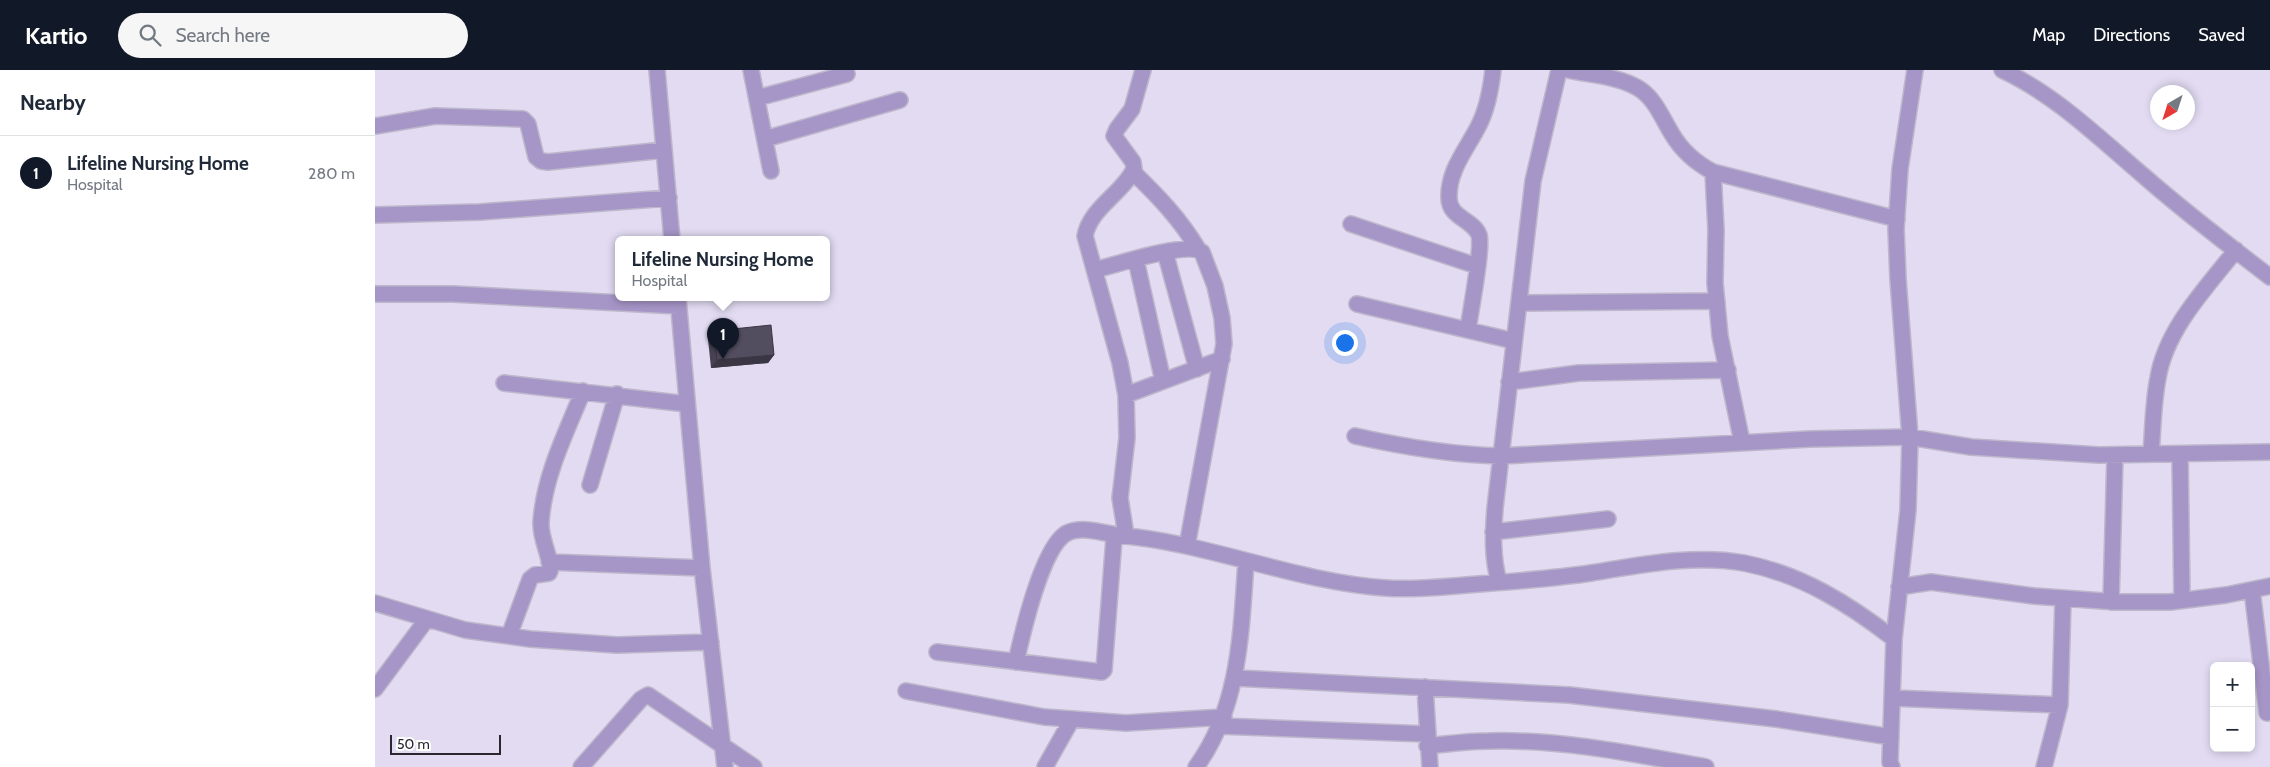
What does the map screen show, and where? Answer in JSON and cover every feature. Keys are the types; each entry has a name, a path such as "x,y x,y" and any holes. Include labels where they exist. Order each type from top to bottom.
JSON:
{"street":[{"path":"657,70 672,236"},
{"path":"751,70 771,170"},
{"path":"1121,535 1120,498 1127,438 1126,395 1120,363 1095,270 1086,244 1086,230 1093,218 1133,172 1133,162 1114,136 1132,110 1143,70"},
{"path":"1468,330 1479,237 1476,230 1450,208 1450,184 1461,154 1479,125 1493,70"},
{"path":"1499,582 1494,565 1493,532 1509,382 1533,181 1559,70"},
{"path":"1567,70 1614,79 1637,88 1650,98 1683,149 1699,165 1713,172 1897,219"},
{"path":"1892,767 1890,762 1894,639 1908,510 1910,437 1898,280 1897,219 1900,169 1915,70"},
{"path":"1911,91 1923,70"},
{"path":"2002,70 2015,76 2053,101 2235,250 2269,273"},
{"path":"757,98 847,74"},
{"path":"765,139 900,100"},
{"path":"375,126 435,116 523,119 528,124 536,157 541,161 548,162 664,150"},
{"path":"1133,172 1166,204 1185,227 1205,258 1215,286 1222,318 1222,360 1187,546"},
{"path":"1713,172 1717,301 1720,336 1742,442"},
{"path":"375,216 480,212 669,198"},
{"path":"1351,224 1477,266"},
{"path":"1095,270 1165,252 1198,249"},
{"path":"2151,454 2158,376 2171,341 2192,306 2235,250"},
{"path":"1165,252 1197,369"},
{"path":"1136,260 1163,382"},
{"path":"375,294 453,294 615,300"},
{"path":"650,301 678,302 702,568 725,767"},
{"path":"1519,303 1717,301"},
{"path":"1357,304 1514,341"},
{"path":"1126,395 1222,360"},
{"path":"1509,382 1579,373 1728,370"},
{"path":"504,382 617,394 687,404"},
{"path":"509,636 527,584 535,575 549,573 551,568 542,539 543,508 557,456 583,391"},
{"path":"590,485 617,394"},
{"path":"1355,436 1414,449 1451,454 1501,456 1742,442 1910,437 1971,446 2115,455 2270,452"},
{"path":"2180,454 2181,600"},
{"path":"2111,602 2115,455"},
{"path":"1493,532 1607,519"},
{"path":"1016,662 1034,589 1055,545 1065,534 1079,529 1187,546 1348,583 1385,588 1551,579 1683,560 1744,563 1783,573 1810,585 1861,614 1894,639"},
{"path":"937,652 1101,672 1106,667 1114,538 1121,535"},
{"path":"1196,767 1206,754 1221,721 1235,678 1247,561"},
{"path":"549,562 702,568"},
{"path":"1899,587 1931,582 2063,599 2111,602 2181,600 2270,586"},
{"path":"2252,590 2267,713"},
{"path":"2044,767 2060,706 2063,599"},
{"path":"375,603 465,630 509,636 617,645 711,642"},
{"path":"375,689 427,619"},
{"path":"1235,678 1569,695 1776,718 1891,737"},
{"path":"1425,687 1429,767"},
{"path":"906,691 1044,717 1126,723 1221,721 1427,740 1540,742 1622,752 1706,767"},
{"path":"581,767 641,699 648,695 723,744 754,767"},
{"path":"1892,698 2060,706"},
{"path":"1045,767 1072,719"}],"building":[{"path":"771,325 774,355 717,360 714,331"}],"place":[{"name":"Lifeline Nursing Home","path":"723,359"}]}
